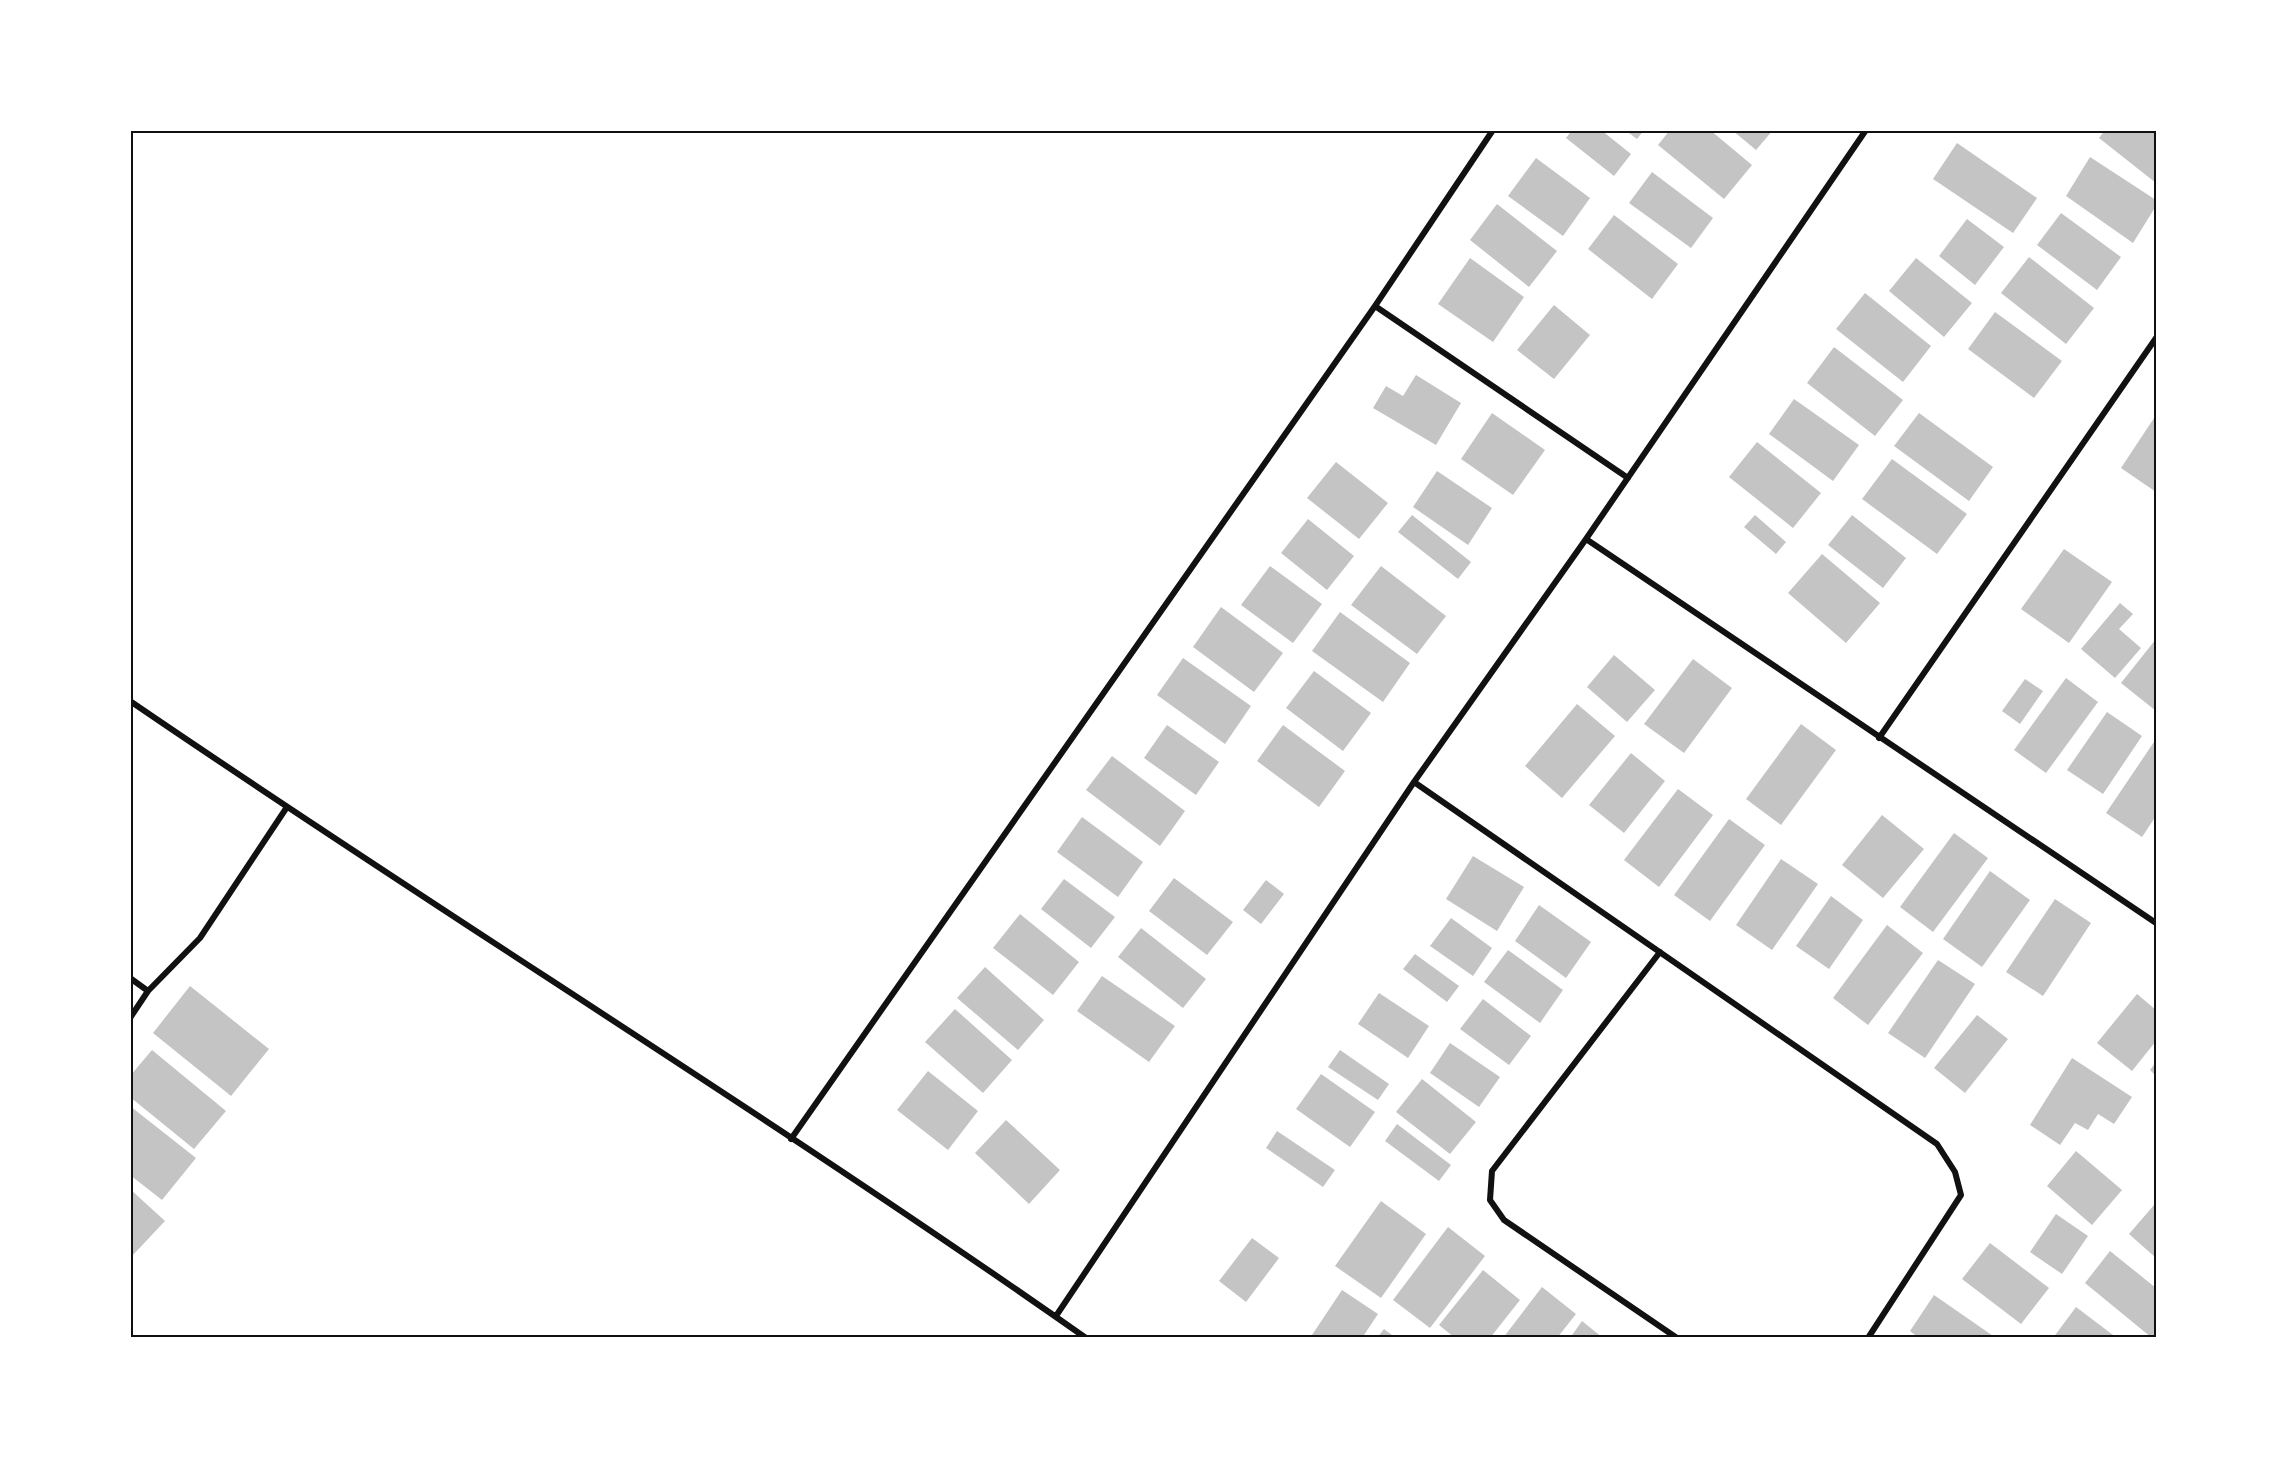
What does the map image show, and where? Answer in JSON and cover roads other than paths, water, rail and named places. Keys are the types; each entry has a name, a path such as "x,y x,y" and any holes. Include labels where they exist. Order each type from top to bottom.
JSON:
{"street":[{"path":"791,1139 1375,306 1493,130"},
{"path":"1056,1316 1414,782 1586,539 1866,130"},
{"path":"1375,306 1628,478"},
{"path":"1879,738 2157,338"},
{"path":"1586,539 2157,923"},
{"path":"130,700 287,807 791,1139 1086,1338"},
{"path":"1414,782 1937,1144 1954,1172 1961,1194 1868,1338"},
{"path":"130,1018 148,991 200,938 287,807"},
{"path":"1660,952 1492,1171 1490,1200 1504,1220 1677,1338"},
{"path":"130,978 148,991"}]}
